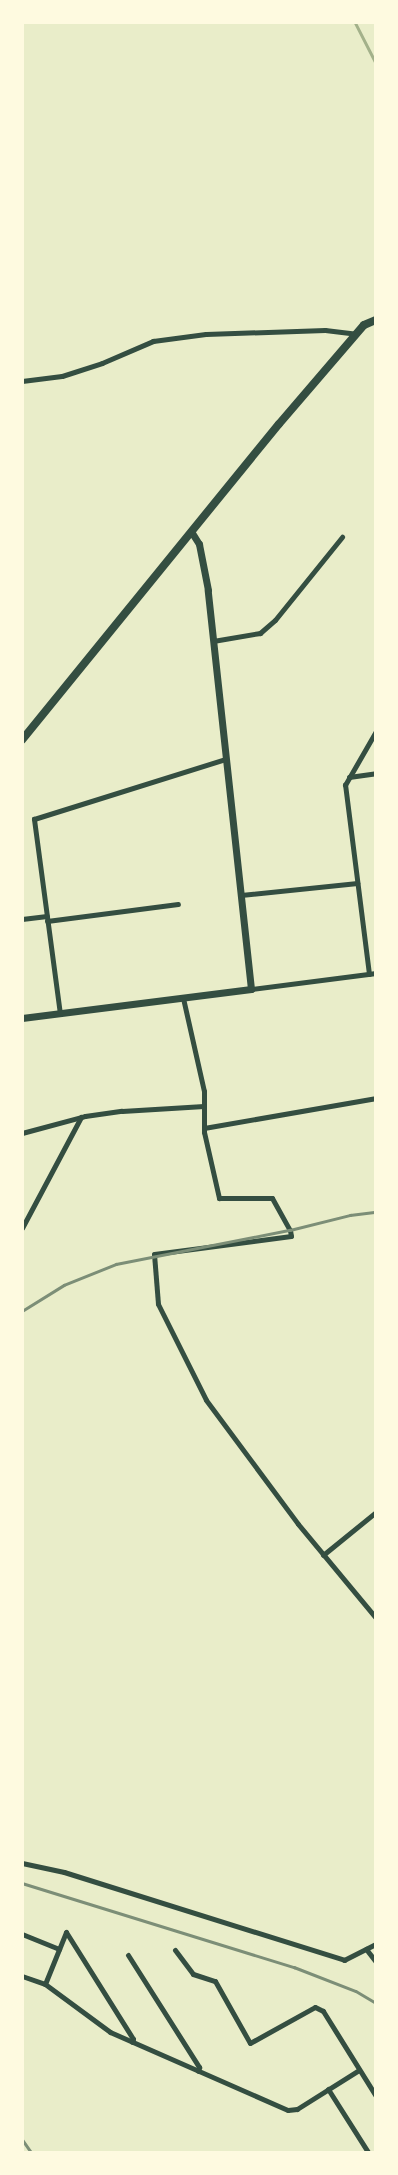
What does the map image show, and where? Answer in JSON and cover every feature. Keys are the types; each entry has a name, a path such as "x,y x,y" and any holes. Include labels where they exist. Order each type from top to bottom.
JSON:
{"main road":[{"path":"22,740 191,531 356,334 364,325 376,320"}],"street":[{"path":"22,381 62,376 102,363 153,341 206,334 325,330 356,334"},
{"path":"191,531 199,544 208,590 251,989"},
{"path":"213,641 260,633 275,620 342,537"},
{"path":"369,974 344,785 376,731"},
{"path":"60,1014 34,819 226,758"},
{"path":"349,777 376,773"},
{"path":"241,895 357,883"},
{"path":"22,919 47,919 178,904"},
{"path":"22,1018 376,973"},
{"path":"183,998 204,1090 204,1128 218,1198 272,1198 290,1230 291,1236 154,1254 158,1304 206,1400 298,1524 376,1618"},
{"path":"204,1128 376,1098"},
{"path":"22,1133 81,1117 122,1111 204,1106"},
{"path":"22,1228 81,1117"},
{"path":"323,1554 376,1512"},
{"path":"22,1863 64,1872 344,1960 376,1944"},
{"path":"45,1984 66,1932 132,2038 132,2042"},
{"path":"22,1934 59,1949"},
{"path":"366,1949 376,1962"},
{"path":"175,1950 193,1974 215,1981 250,2042 315,2007 322,2011 376,2096"},
{"path":"128,1955 199,2067 198,2071"},
{"path":"22,1976 45,1984 110,2032 288,2110 297,2109 360,2070"},
{"path":"328,2089 368,2152"}],"waterway":[{"path":"355,22 376,63"}],"railway":[{"path":"22,1311 64,1285 116,1264 290,1230 350,1215 376,1212"},
{"path":"22,1883 294,1967 356,1991 376,2003"},
{"path":"22,2139 31,2152"}]}
